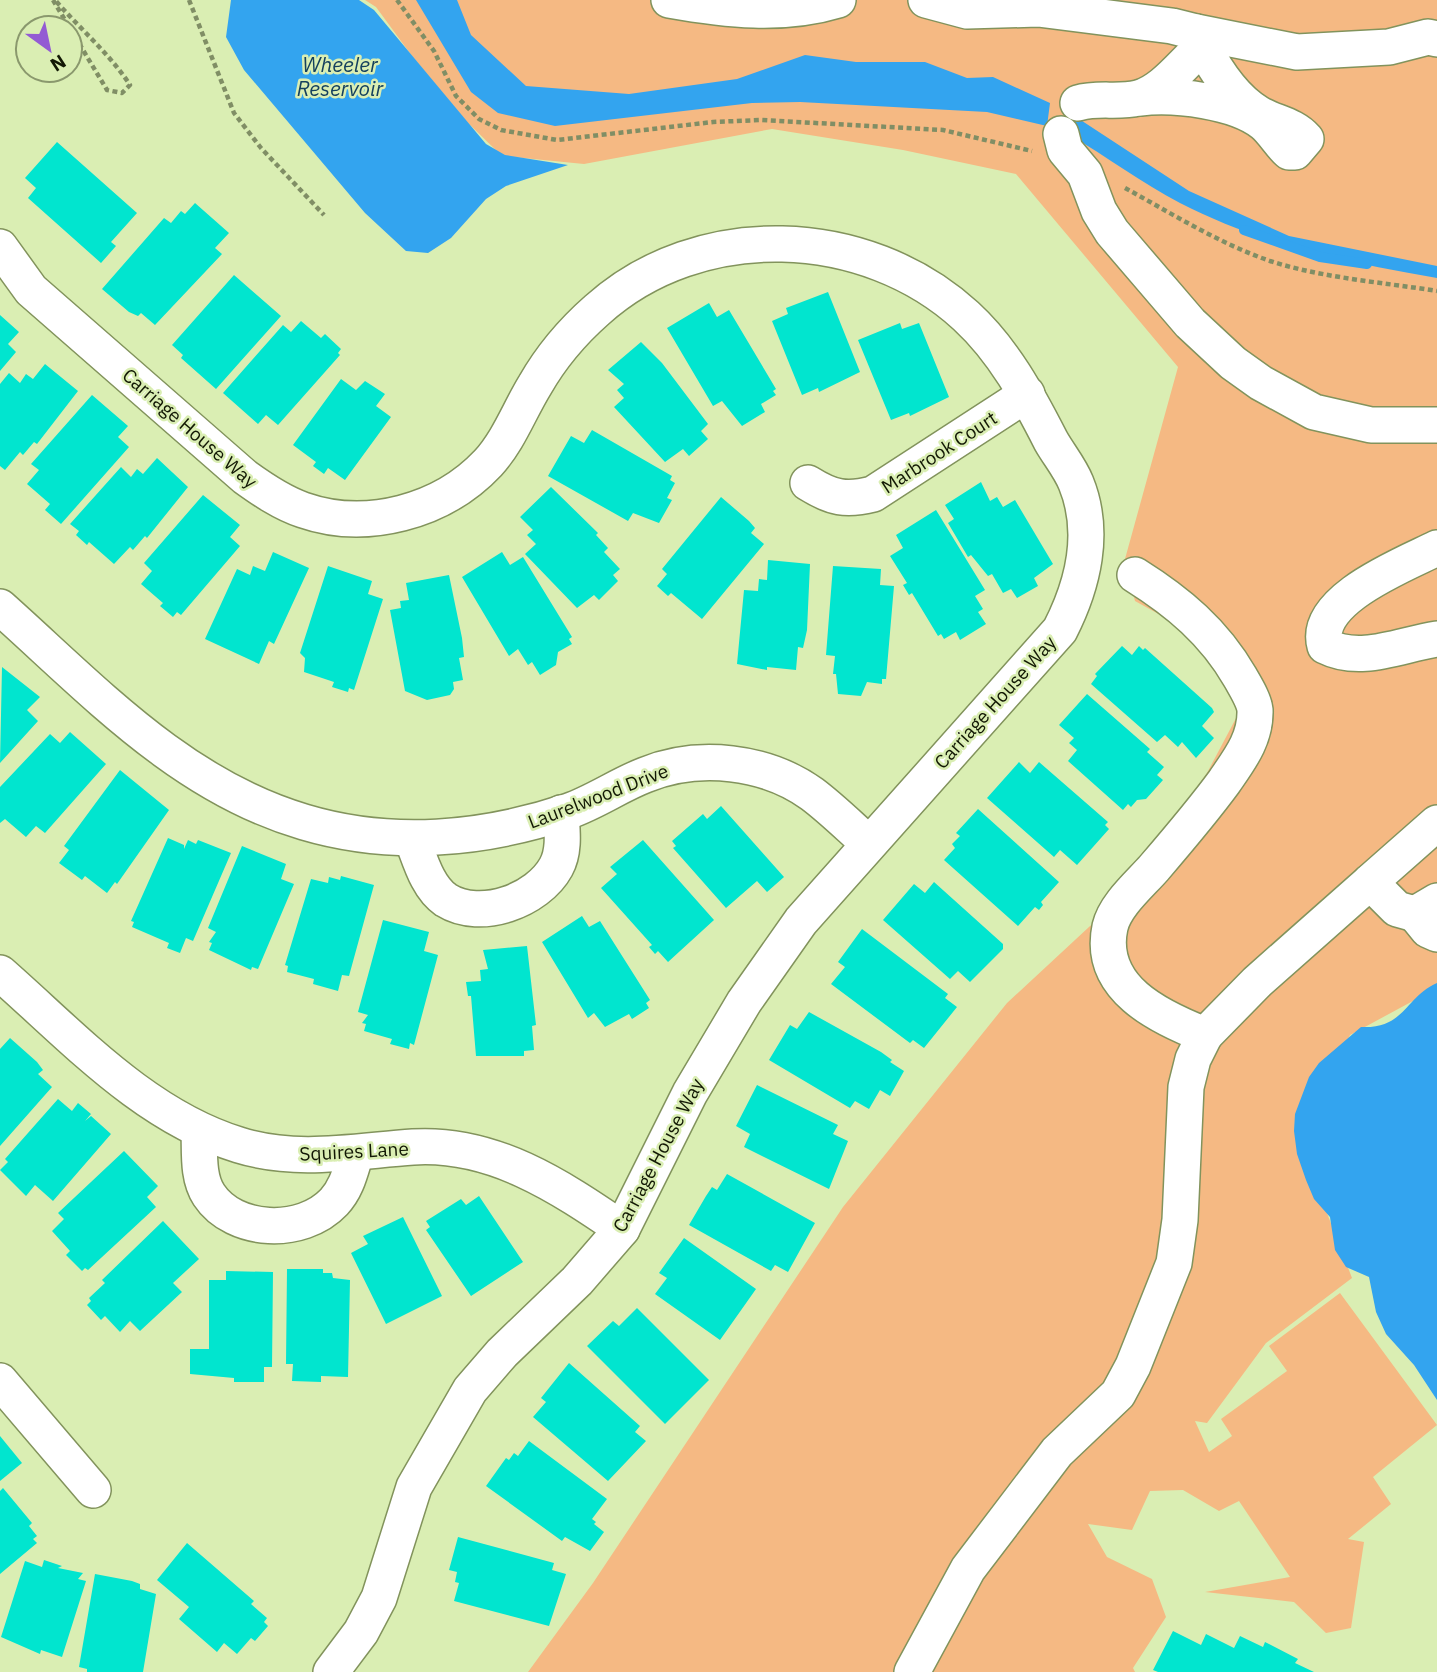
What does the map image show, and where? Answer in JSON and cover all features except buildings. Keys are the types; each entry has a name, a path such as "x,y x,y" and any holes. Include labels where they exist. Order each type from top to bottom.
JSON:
{"street":[{"path":"669,0 721,9 761,11 792,10 838,0"},
{"path":"926,0 967,11 1019,8 1060,11 1199,39 1297,52 1394,47 1428,37 1437,39"},
{"path":"1140,98 1168,79 1199,39"},
{"path":"1078,103 1095,98 1167,96 1199,100 1246,113 1266,125 1289,152 1295,152 1301,147 1306,139 1300,132 1258,113 1229,87 1199,39"},
{"path":"1394,47 1415,53 1437,51"},
{"path":"1069,152 1099,211 1128,252 1214,347 1261,383 1314,412 1342,420 1371,425 1437,425"},
{"name":"Carriage House Way","path":"0,247 31,290 245,477 267,493 303,510 341,518 378,519 417,510 457,490 488,464 507,438 535,384 560,346 598,309 631,285 668,265 710,251 754,244 799,244 847,252 894,268 932,290 966,316 999,351 1027,394 1075,480 1084,506 1083,567 1077,596 1060,629 801,921 744,1002 690,1093 622,1228 577,1281 502,1353 470,1390 414,1487 379,1598 361,1632 331,1672"},
{"name":"Marbrook Court","path":"808,483 831,497 852,499 873,494 1027,394"},
{"path":"1437,548 1382,574 1345,600 1327,617 1321,633 1325,646 1342,654 1376,653 1407,643 1437,639"},
{"path":"1135,575 1160,590 1209,632 1228,656 1255,708 1252,735 1242,756 1209,804 1124,902 1110,925 1110,963 1121,984 1146,1007 1205,1035"},
{"name":"Laurelwood Drive","path":"0,607 154,744 201,778 250,803 304,823 356,834 412,839 465,836 516,827 561,813 647,774 681,765 715,762 747,766 780,777 811,794 868,843"},
{"path":"412,839 424,870 447,900 472,908 500,906 529,895 552,872 563,841 561,813"},
{"path":"912,1672 968,1569 1057,1452 1118,1394 1133,1366 1174,1263 1180,1220 1186,1087 1193,1059 1205,1035 1257,982 1437,823"},
{"path":"1370,882 1396,909 1430,916"},
{"name":"Squires Lane","path":"0,973 125,1082 159,1108 199,1131 242,1146 287,1155 356,1153 416,1147 462,1151 509,1163 554,1182 622,1228"},
{"path":"199,1131 200,1169 207,1193 223,1211 243,1222 269,1226 315,1216 332,1205 346,1188 356,1153"},
{"path":"0,1381 93,1490"}],"path":[{"path":"54,0 83,33 115,62 130,85 122,93 107,90 54,0"},
{"path":"189,0 234,113 261,148 324,215"},
{"path":"397,0 434,51 456,96 479,119 501,130 557,139 699,123 761,120 943,130 1051,154 1069,152 1098,174 1196,228 1260,257 1313,270 1437,291"}],"shaded area":[{"path":"365,0 1437,0 1437,988 1350,1035 1300,1143 1352,1278 1266,1343 1207,1423 1195,1421 1209,1452 1232,1436 1221,1419 1287,1371 1269,1346 1340,1293 1437,1425 1373,1477 1391,1504 1348,1539 1364,1542 1351,1628 1326,1633 1294,1602 1205,1592 1290,1577 1239,1501 1219,1511 1183,1490 1150,1491 1132,1530 1088,1524 1107,1557 1152,1579 1166,1617 1133,1668 1135,1672 528,1672 593,1583 843,1207 1007,1003 1117,901 1207,773 1243,705 1193,633 1135,601 1125,559 1178,367 1016,174 903,150 772,129 584,164 502,156 467,122 412,56 376,7"}],"water":[{"name":"Wheeler Reservoir","path":"231,0 359,0 374,10 486,144 505,155 568,165 506,186 486,199 451,238 428,253 406,251 365,213 244,70 226,37"},
{"path":"416,0 457,0 471,35 526,86 629,94 737,79 805,55 856,62 925,62 967,78 993,77 1050,103 1047,126 987,112 800,102 752,103 555,126 498,113 471,92"},
{"path":"1073,115 1189,191 1289,236 1437,266 1437,278 1306,250 1241,230 1210,217 1166,195 1070,135"},
{"path":"1437,983 1437,1400 1414,1365 1386,1334 1376,1312 1369,1277 1346,1267 1335,1250 1330,1217 1314,1199 1306,1180 1297,1154 1294,1131 1295,1114 1309,1077 1319,1063 1361,1027 1376,1026 1396,1018 1417,996"}],"waterway":[{"path":"1244,230 1320,257 1367,264"}]}
